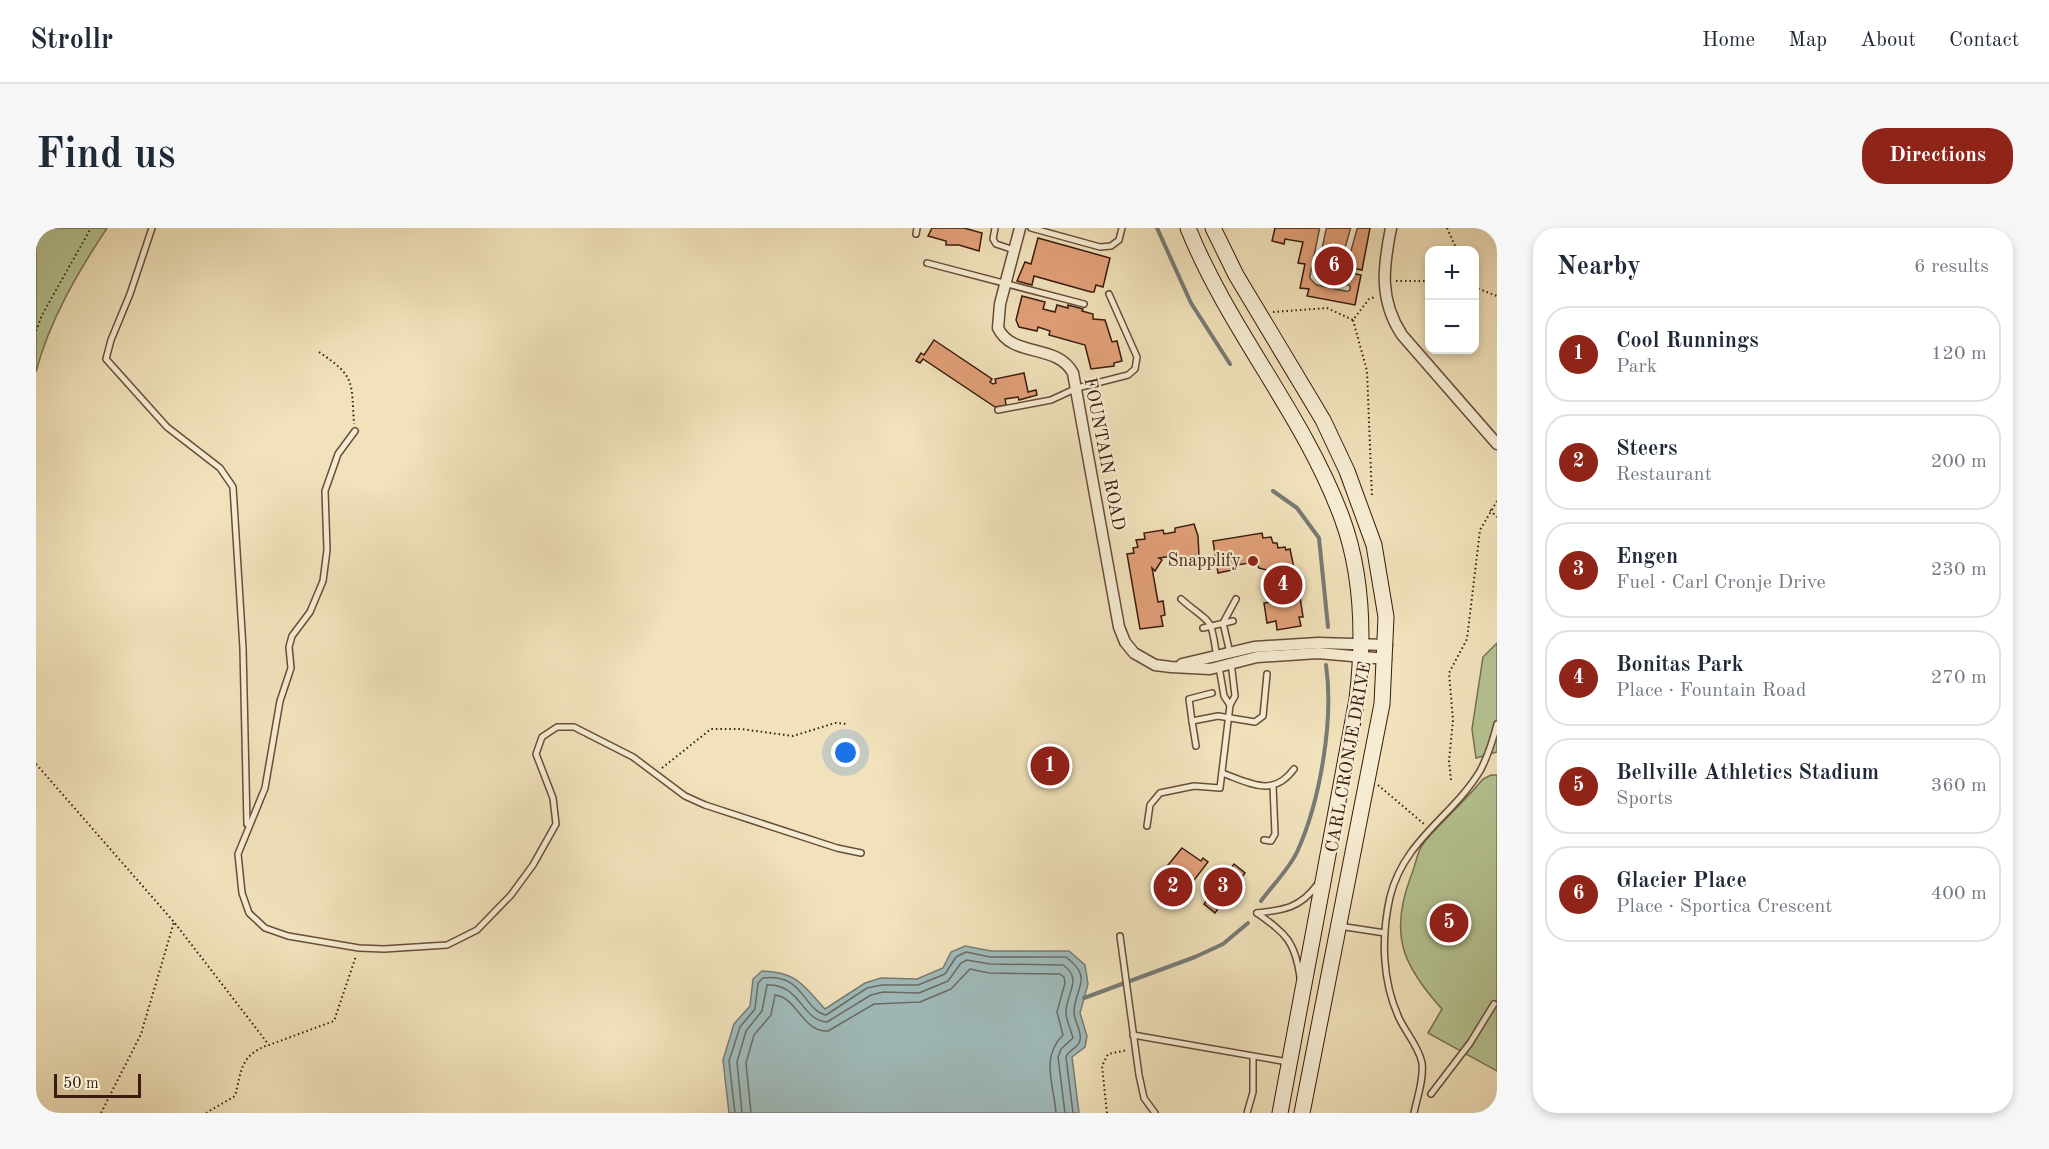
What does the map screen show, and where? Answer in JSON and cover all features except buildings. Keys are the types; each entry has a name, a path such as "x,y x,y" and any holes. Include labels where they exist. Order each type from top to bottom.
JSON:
{"main road":[{"name":"CARL CRONJE DRIVE","path":"1188,228 1217,287 1301,432 1343,520 1358,585 1360,650 1357,699 1280,1113"},
{"name":"CARL CRONJE DRIVE","path":"1213,228 1259,316 1323,420 1347,471 1378,564 1386,617 1385,686 1302,1113"}],"street":[{"name":"FOUNTAIN ROAD","path":"1020,228 997,316 1001,334 1015,344 1062,359 1073,373 1121,634 1129,648 1140,658 1155,664 1210,669 1217,661 1231,657 1360,650 1386,652"},
{"path":"1391,228 1383,282 1387,306 1402,335 1497,444"}],"lane":[{"path":"152,228 106,359 167,426 220,468 233,487 243,648 247,828"},
{"path":"995,228 994,242 1014,250"},
{"path":"1030,228 1104,247 1119,240 1122,228"},
{"path":"1323,228 1314,280 1347,288"},
{"path":"1318,257 1345,260 1354,228"},
{"path":"927,262 1084,304"},
{"path":"998,410 1052,400 1077,388 1128,375 1137,365 1137,357 1118,309 1109,294"},
{"path":"355,431 338,454 325,491 327,550 323,581 310,612 292,636 289,647 291,668 279,701 265,788 238,854 242,893 249,913 264,928 288,936 359,948 384,949 447,945 477,930 511,895 534,865 556,824 553,798 536,754 539,742 551,729 562,726 574,727 633,757 685,796 705,805 837,848 861,853"},
{"path":"1181,599 1204,614 1213,626 1224,696 1230,705"},
{"path":"1147,826 1150,806 1160,792 1194,786 1220,788 1230,705 1235,696 1231,657 1224,623 1236,599"},
{"path":"1203,628 1233,621"},
{"path":"1192,721 1218,716 1228,720 1260,720 1263,716 1267,674"},
{"path":"1196,746 1191,697 1212,693"},
{"path":"1414,1113 1422,1063 1388,991 1385,933 1391,895 1411,851 1429,828 1460,797 1480,771 1491,748 1497,724"},
{"path":"1222,773 1252,784 1273,786 1287,779 1294,769"},
{"path":"1264,840 1271,841 1275,834 1273,786"},
{"path":"1302,994 1293,946 1279,929 1257,913 1287,910 1299,905 1323,878"},
{"path":"1338,926 1385,933"},
{"path":"1120,936 1144,1098 1155,1113"},
{"path":"1431,1094 1470,1043 1494,1004"},
{"path":"1133,1035 1290,1062"},
{"path":"1247,1113 1253,1092 1252,1057"}],"path":[{"path":"36,331 42,315 91,228"},
{"path":"1447,228 1455,246"},
{"path":"1383,282 1425,281"},
{"path":"1479,289 1497,296"},
{"path":"1353,320 1369,299 1374,298"},
{"path":"1259,316 1294,309 1322,309 1353,320"},
{"path":"1353,320 1367,371 1372,504"},
{"path":"319,352 338,365 351,381 355,431"},
{"path":"1450,780 1449,761 1454,720 1449,673 1467,639 1480,530 1497,501"},
{"path":"1490,510 1497,517"},
{"path":"655,773 711,729 741,729 793,736 835,723 847,724"},
{"path":"36,764 174,922 268,1045"},
{"path":"1368,777 1429,828"},
{"path":"101,1113 141,1034 174,922"},
{"path":"206,1113 235,1096 243,1066 250,1052 334,1021 359,948"},
{"path":"1107,1113 1102,1066 1108,1054 1135,1048"}],"green space":[{"path":"36,228 107,228 66,297 48,334 36,372"},
{"path":"1497,643 1497,752 1476,758 1472,729 1483,657"},
{"path":"1497,775 1497,1071 1428,1033 1442,1009 1417,978 1409,963 1403,948 1401,932 1404,897 1423,844 1483,779"}],"water":[{"path":"965,946 991,951 1069,951 1085,965 1088,984 1080,1013 1087,1036 1085,1047 1072,1057 1079,1113 729,1113 723,1060 734,1024 750,1006 753,979 762,971 792,977 805,987 825,1009 865,983 881,978 917,979 943,968 951,952"}],"waterway":[{"path":"1157,228 1191,303 1230,364"},
{"path":"1273,491 1297,508 1319,538 1328,627"},
{"path":"1261,901 1294,858 1312,809 1326,735 1328,710 1326,665"},
{"path":"1084,998 1195,957 1223,944 1248,923"}],"place":[{"name":"Glacier Place","path":"1334,266"},
{"name":"Snapplify","path":"1253,561"},
{"name":"Bonitas Park","path":"1283,585"},
{"name":"Cool Runnings","path":"1050,766"},
{"name":"Steers","path":"1173,887"},
{"name":"Engen","path":"1223,887"},
{"name":"Bellville Athletics Stadium","path":"1449,923"}]}
